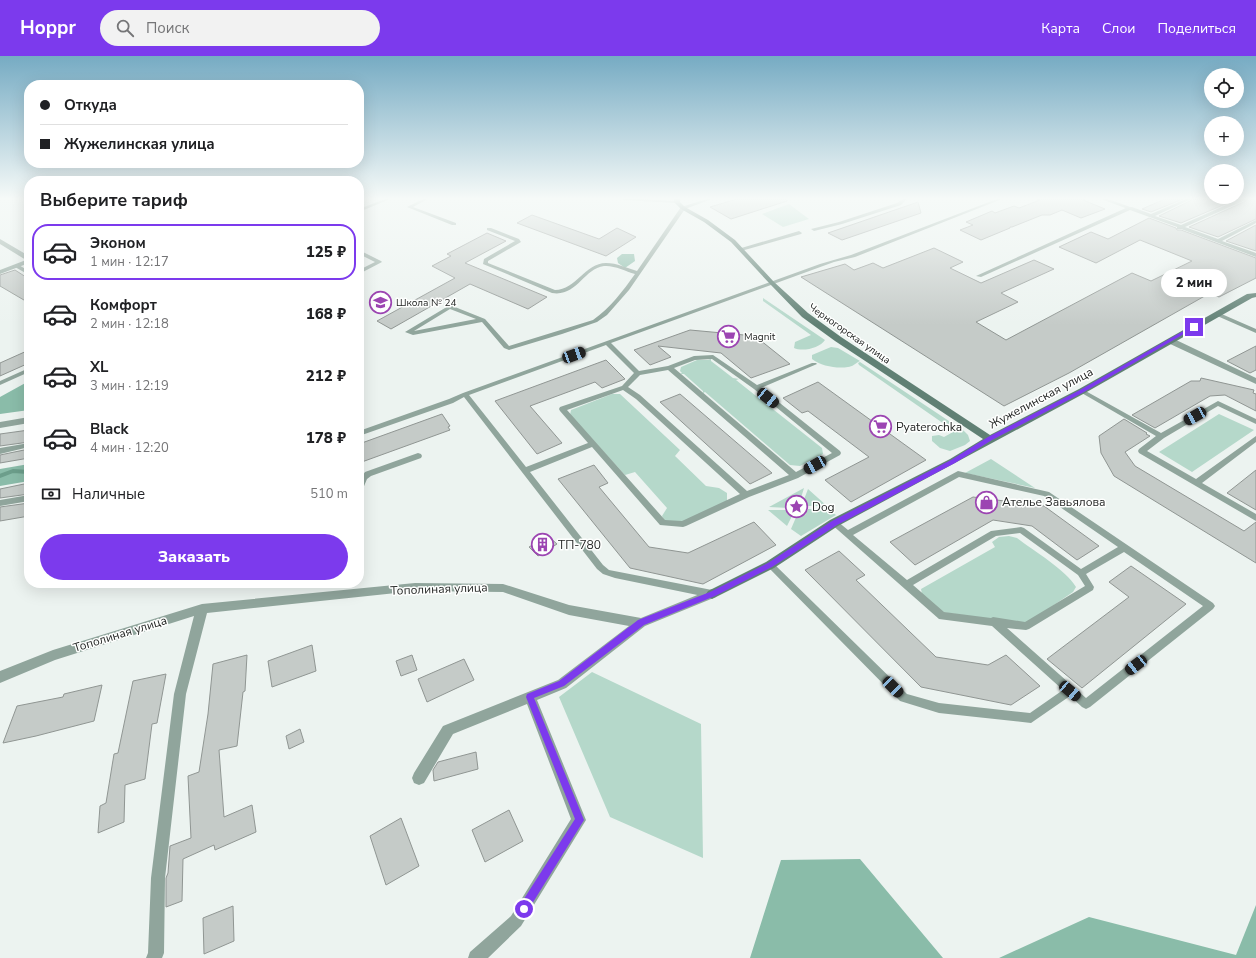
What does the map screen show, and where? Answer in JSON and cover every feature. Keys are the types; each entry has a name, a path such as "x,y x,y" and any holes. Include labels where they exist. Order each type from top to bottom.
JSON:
{"street":[{"path":"0,241 24,257"},
{"name":"Черногорская улица","path":"731,241 741,249 772,283 805,315 838,339 990,439"},
{"path":"0,272 24,263"},
{"name":"Жужелинская улица","path":"712,594 770,565 834,523 953,461 990,439 1082,391 1217,314 1250,296 1256,295"},
{"path":"1171,341 1256,381"},
{"path":"0,425 24,421"},
{"name":"Тополиная улица","path":"0,677 53,655 202,608 415,587 503,588 570,610 641,623"},
{"path":"419,778 448,730 562,684 641,623 712,594"},
{"path":"154,958 156,953 158,878 180,694 202,608"},
{"path":"476,958 516,921 579,820 530,697"}],"lane":[{"path":"518,241 486,260 485,263 554,292 565,291 600,265 609,265 638,273"},
{"path":"483,320 412,334 408,332 450,307 483,320 506,347 513,348 595,321 614,306 660,241"},
{"path":"741,249 770,241"},
{"path":"364,432 452,401 465,394 772,283 786,280 836,259 853,256 892,241"},
{"path":"979,276 1057,241"},
{"path":"1221,241 1255,254"},
{"path":"364,254 379,262 364,270"},
{"path":"18,266 24,270"},
{"path":"1217,314 1256,331"},
{"path":"607,343 638,373"},
{"path":"713,357 756,388 837,453 795,476 746,495 683,524 663,524 562,409 624,387 638,373 669,368 694,358 713,357"},
{"path":"756,388 814,364"},
{"path":"669,368 795,476"},
{"path":"0,383 24,372"},
{"path":"624,387 746,495"},
{"path":"1082,391 1161,436"},
{"path":"465,394 600,567 606,572 712,594"},
{"path":"1256,422 1218,403 1161,436 1142,451 1256,518"},
{"path":"1197,483 1256,438"},
{"path":"525,471 593,444"},
{"path":"0,451 24,447"},
{"path":"364,478 368,474 418,456"},
{"path":"847,534 958,474 1046,494 1210,606 1086,704 992,622"},
{"path":"0,504 24,499"},
{"path":"834,523 847,534 906,585 942,616 1026,626 1090,587 1081,573 1021,530 994,533 906,585"},
{"path":"1081,573 1124,548"},
{"path":"770,565 904,698 939,708 1031,718 1070,691"}],"green space":[{"path":"622,254 634,254 635,261 625,268 618,263 617,258"},
{"path":"763,298 825,340 823,343 815,347 802,350 794,348 795,342 811,335 763,301"},
{"path":"831,347 838,348 860,361 850,367 839,368 824,365 812,359 812,355"},
{"path":"711,359 711,361 733,378 739,379 736,380 822,448 823,454 800,466 790,465 705,392 703,393 703,391 684,374 680,374 682,373 680,371 681,367 697,360"},
{"path":"860,362 964,431 968,435 970,441 965,445 950,451 940,448 932,441 932,436 939,435 944,437 953,432 950,428 859,365 858,363"},
{"path":"24,384 24,411 0,414 0,397"},
{"path":"612,394 620,394 680,450 675,456 706,486 719,488 727,493 727,501 680,523 665,522 662,516 667,508 635,472 625,475 570,415 571,410"},
{"path":"1219,414 1254,430 1192,472 1159,452"},
{"path":"991,459 1035,488 965,473"},
{"path":"24,465 24,482 0,486 0,469"},
{"path":"804,488 800,501 792,502 789,508 769,507"},
{"path":"808,489 827,506 807,506 803,502"},
{"path":"808,509 828,509 836,515 801,536 791,529 797,515 805,515"},
{"path":"768,510 788,510 793,514 787,526"},
{"path":"1009,536 1017,538 1065,574 1076,587 1073,592 1026,624 941,612 922,594 921,589 995,547 992,542 999,537"},
{"path":"592,672 701,724 703,858 610,817 559,697"},
{"path":"860,859 943,958 750,958 781,860"},
{"path":"1256,905 1256,958 999,958 1089,917 1236,955"}],"building":[{"path":"472,241 506,241 465,263 547,297 528,309 470,284 391,329 377,321 455,278 432,266 451,256 447,254"},
{"path":"566,241 630,241 606,256"},
{"path":"1072,241 1138,241 1096,263 1059,247"},
{"path":"1143,241 1211,241 1256,258 1256,278 1219,297 1210,293 1069,373 1004,406 801,277 845,264 854,270 873,263 883,268 934,248 963,262 950,268 981,283 1034,260 1054,269 1001,293 1018,302 976,322 1006,340 1132,273 1151,281 1192,261"},
{"path":"1226,241 1256,241 1256,251"},
{"path":"15,270 24,276 24,300 0,286 0,275"},
{"path":"690,330 755,336 790,364 751,378 721,353 658,346 671,357 650,365 634,350"},
{"path":"1256,346 1256,370 1250,373 1227,361"},
{"path":"24,352 24,365 0,376 0,363"},
{"path":"606,360 625,379 602,388 595,382 530,406 562,443 537,454 495,401"},
{"path":"1201,378 1254,390 1253,393 1256,394 1256,411 1225,395 1210,396 1155,428 1132,415 1191,381 1200,381"},
{"path":"818,382 926,460 851,502 825,480 869,457 808,411 802,413 783,398"},
{"path":"680,394 772,473 750,484 660,402"},
{"path":"442,414 450,426 448,427 450,430 364,461 364,442"},
{"path":"1124,419 1150,436 1125,452 1135,466 1244,531 1256,522 1256,563 1114,476 1101,453 1099,436"},
{"path":"24,431 24,443 0,446 0,434"},
{"path":"24,450 24,459 0,463 0,455"},
{"path":"594,465 608,483 599,487 649,547 688,553 754,522 776,545 703,584 630,568 558,479"},
{"path":"1256,470 1256,510 1227,493"},
{"path":"24,484 24,495 0,498 0,489"},
{"path":"973,497 1044,506 1099,546 1077,560 1032,526 993,520 915,565 890,542"},
{"path":"24,504 24,517 0,521 0,507"},
{"name":"ТП-780","path":"548,536 557,544 538,556 529,547"},
{"path":"839,551 865,575 856,580 936,657 988,665 1006,655 1040,686 1011,705 921,687 805,570"},
{"path":"1131,566 1186,604 1082,688 1047,659 1129,597 1109,582"},
{"path":"312,645 316,671 272,687 268,661"},
{"path":"247,655 245,691 243,692 237,746 219,750 224,817 252,805 256,832 215,850 214,845 183,859 182,901 166,907 166,878 168,873 170,846 191,838 188,776 199,772 208,714 213,664"},
{"path":"412,655 417,670 401,676 396,661"},
{"path":"464,659 474,680 427,702 418,679"},
{"path":"166,674 157,723 152,724 145,779 125,785 124,822 98,833 100,806 106,803 114,754 118,753 133,681"},
{"path":"102,685 94,721 3,743 17,706 63,697 64,694"},
{"path":"300,729 304,742 289,749 286,736"},
{"path":"476,752 478,769 434,781 433,770 438,762"},
{"path":"509,810 523,841 485,862 472,830"},
{"path":"401,818 419,866 386,885 370,836"},
{"path":"233,906 234,941 204,954 203,918"}],"waterway":[{"path":"0,476 13,471 24,472"}],"place":[{"name":"Школа № 24","path":"381,302"},
{"name":"Magnit","path":"728,336"},
{"name":"Pyaterochka","path":"880,427"},
{"name":"Ателье Завьялова","path":"987,502"},
{"name":"Dog","path":"797,507"},
{"name":"ТП-780","path":"543,545"}],"route":[{"path":"524,909 579,820 530,697 562,684 641,623 712,594 770,565 834,523 1082,391 1194,327"}]}
